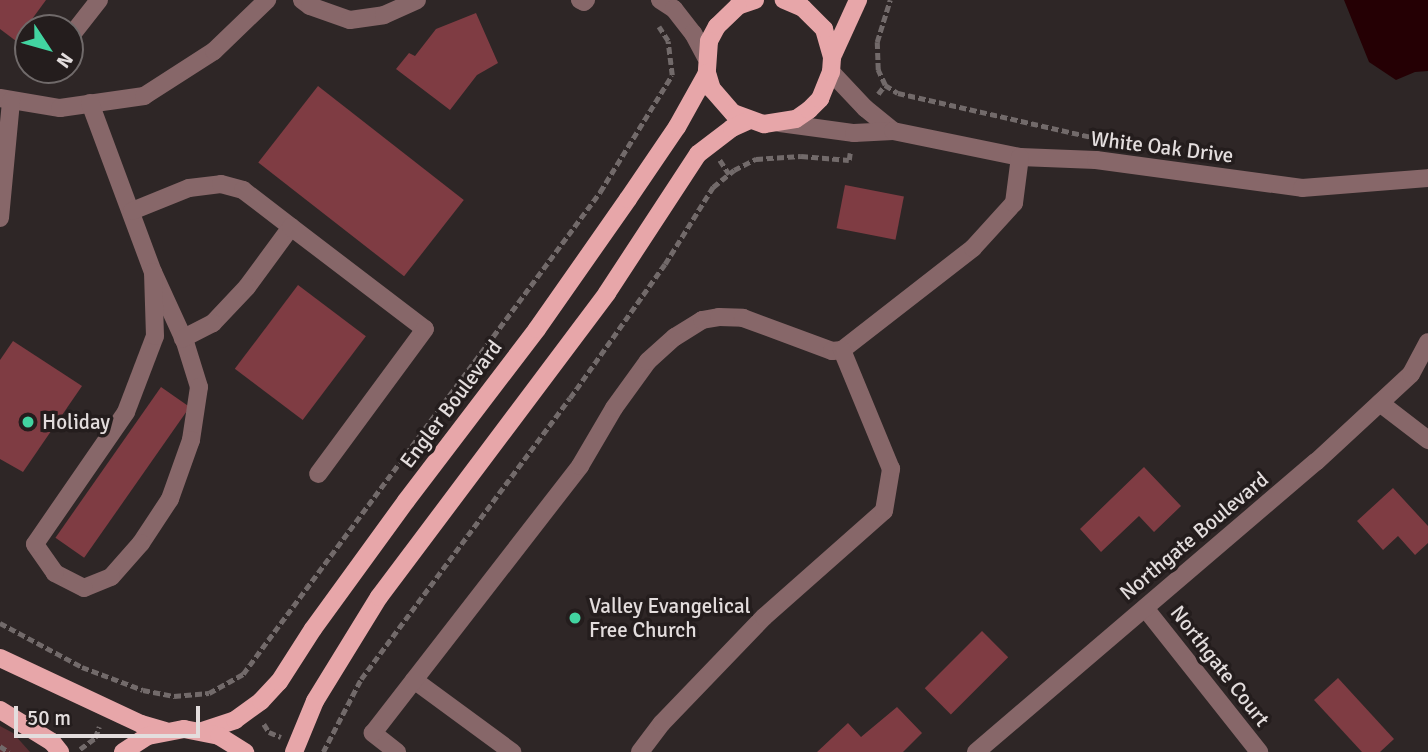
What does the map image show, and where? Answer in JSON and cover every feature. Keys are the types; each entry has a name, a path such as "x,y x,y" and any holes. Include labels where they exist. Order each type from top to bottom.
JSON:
{"main road":[{"name":"Engler Boulevard","path":"202,731 235,720 261,701 279,682 391,522 537,329 677,127 707,65 717,26 727,14 751,0"},
{"path":"784,0 803,8 815,17 824,29 832,64"},
{"path":"294,752 315,701 379,597 599,304 698,154 732,128 748,121 780,124 809,110 820,99 858,0"},
{"path":"707,65 721,102 748,121"},
{"path":"0,658 141,724 165,731 202,731 235,744 245,752"},
{"path":"0,710 52,742 60,752"},
{"path":"123,752 148,737 165,731"}],"street":[{"path":"84,19 99,0"},
{"path":"0,218 6,99 60,108 144,96 214,51 267,0"},
{"path":"302,0 310,6 351,20 384,15 417,0"},
{"path":"580,0 586,0"},
{"path":"667,5 693,33 707,65"},
{"name":"White Oak Drive","path":"832,64 865,108 893,131"},
{"path":"90,103 153,272 183,338 199,387 191,440 170,499 141,543 111,577 84,588 54,573 36,544 126,412 155,336 153,272"},
{"name":"White Oak Drive","path":"780,124 853,134 893,131 1020,158 1096,160 1302,188 1428,178"},
{"path":"397,752 373,733 580,467 614,408 648,361 675,337 702,320 743,318 832,351 842,350 973,248 1014,203 1020,158"},
{"path":"132,211 189,188 221,184 243,190 425,329 318,474"},
{"path":"183,338 214,323 247,287 291,227"},
{"name":"Northgate Boulevard","path":"976,752 1316,462 1411,374 1428,342"},
{"path":"640,752 662,723 764,617 884,511 891,469 842,350"},
{"path":"1380,403 1428,440"},
{"name":"Northgate Court","path":"1145,608 1259,752"},
{"path":"414,680 512,752"}],"path":[{"path":"890,0 877,43 878,70 885,85 898,93 1099,139"},
{"path":"0,623 82,667 143,691 174,696 209,692 243,674 600,192 672,75 668,41 656,23 667,5"},
{"path":"865,108 885,85"},
{"path":"323,752 360,679 594,364 665,264 713,187 734,170 756,159 801,156 849,160 853,134"},
{"path":"0,746 9,752"}],"shaded area":[{"path":"1344,0 1428,0 1428,71 1415,72 1396,80 1369,62"},
{"path":"0,726 13,733 30,752 0,752"}],"building":[{"path":"0,0 46,0 36,14 14,14 14,40 0,29"},
{"path":"476,13 498,63 477,75 450,110 396,69 409,53 415,56 436,29"},
{"path":"318,86 464,200 404,276 258,162"},
{"path":"845,185 904,196 896,240 837,228"},
{"path":"298,285 366,336 303,420 235,369"},
{"name":"Holiday","path":"13,341 82,386 23,472 0,459 0,360"},
{"path":"161,387 190,407 84,558 55,538"},
{"path":"1144,467 1181,506 1154,532 1139,516 1101,552 1080,529"},
{"path":"1393,488 1428,526 1428,543 1415,555 1398,536 1383,550 1357,521"},
{"path":"982,631 1008,657 951,714 925,688"},
{"path":"1338,678 1394,739 1380,752 1362,752 1314,700"},
{"path":"897,707 922,733 903,752 817,752 848,723 861,737"}],"place":[{"name":"Holiday","path":"28,422"},
{"name":"Valley Evangelical Free Church","path":"575,618"}]}
